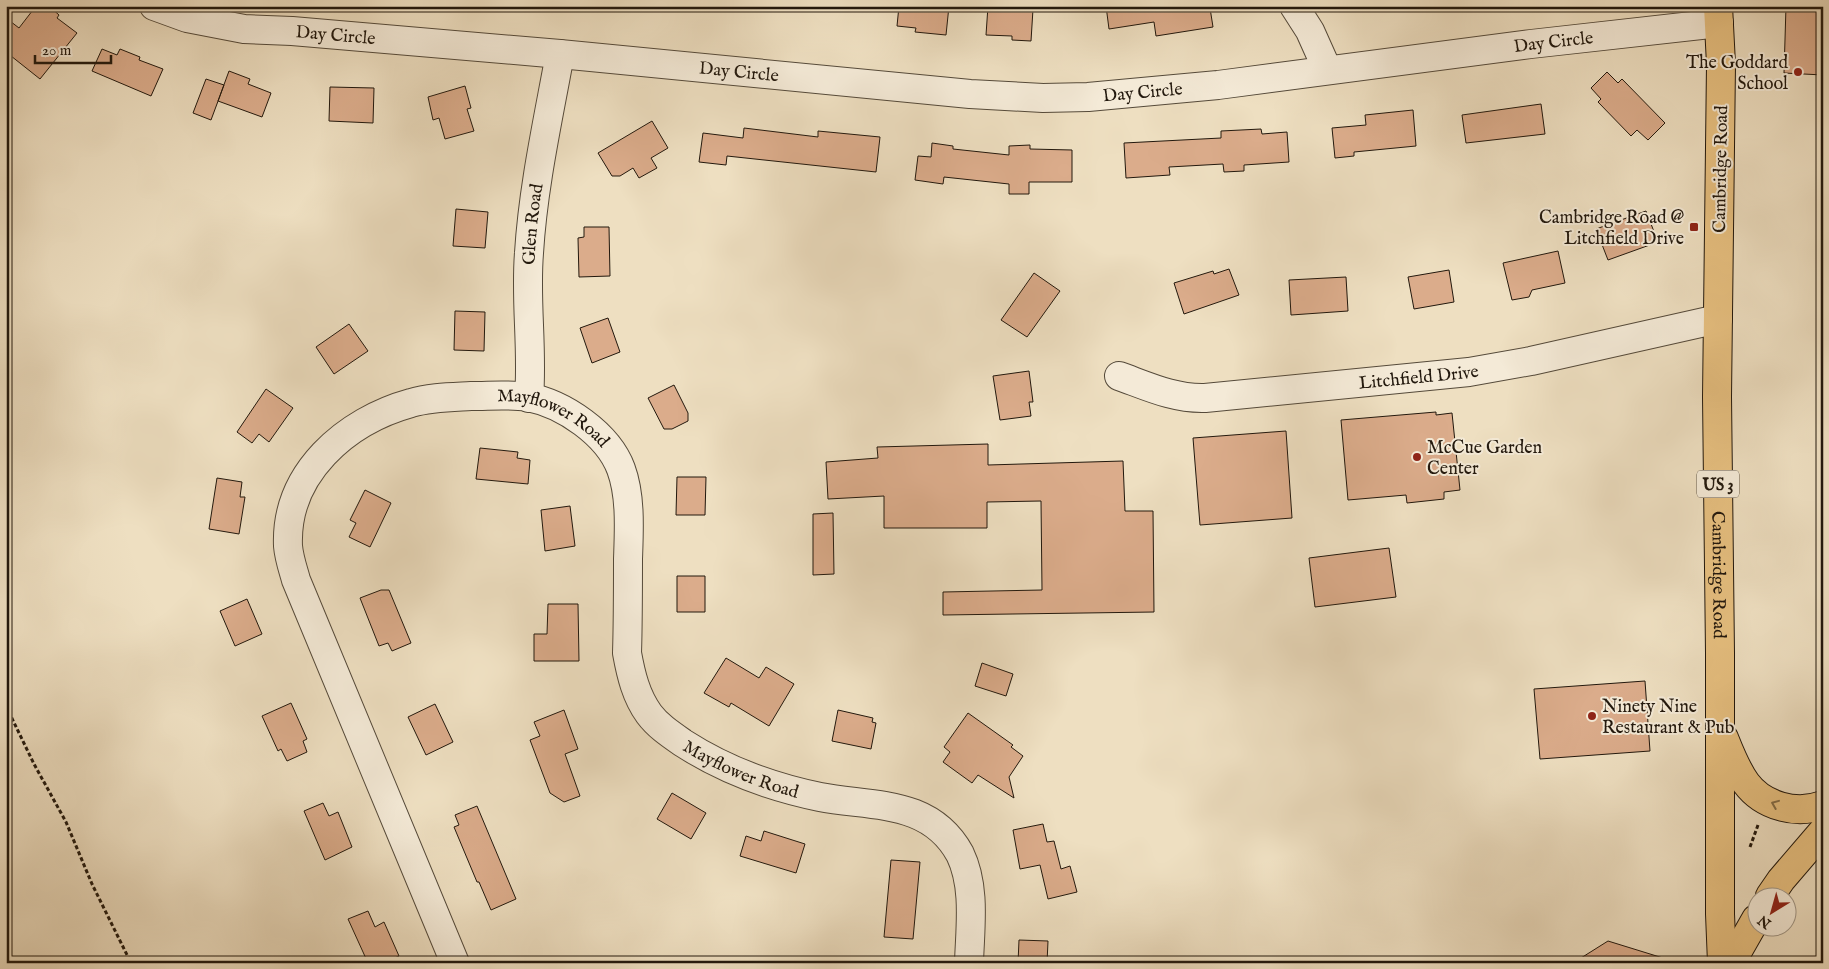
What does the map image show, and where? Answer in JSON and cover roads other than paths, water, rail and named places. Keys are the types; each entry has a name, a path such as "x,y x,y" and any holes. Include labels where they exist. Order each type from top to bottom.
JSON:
{"main road":[{"name":"Cambridge Road","path":"1719,15 1721,126 1718,319 1720,914 1722,963"},
{"path":"1720,729 1736,767 1747,784 1758,795 1781,807 1794,809 1815,808 1823,805"},
{"path":"1777,886 1823,831"},
{"path":"1731,963 1746,936"}],"street":[{"name":"Day Circle","path":"154,6 187,18 244,29 292,31 560,54 960,94 1043,98 1088,98 1209,86 1327,69 1531,44 1719,15"},
{"path":"1294,6 1310,31 1327,69"},
{"name":"Glen Road","path":"529,398 531,355 529,255 533,211 560,54"},
{"name":"Litchfield Drive","path":"1119,376 1175,396 1205,398 1469,372 1531,361 1718,319"},
{"name":"Mayflower Road","path":"456,963 296,580 288,547 289,533 291,518 299,491 312,466 330,447 362,424 394,408 429,400 499,396 529,398 563,410 590,428 607,444 621,468 626,489 629,528 627,653 630,673 649,714 666,731 693,749 718,764 746,775 800,793 878,804 908,811 932,822 944,832 964,865 970,901 969,963"}],"place":[{"name":"The Goddard School","path":"1798,72"},
{"name":"Cambridge Road @ Litchfield Drive","path":"1694,227"},
{"name":"McCue Garden Center","path":"1417,457"},
{"name":"Ninety Nine Restaurant & Pub","path":"1592,716"}]}
